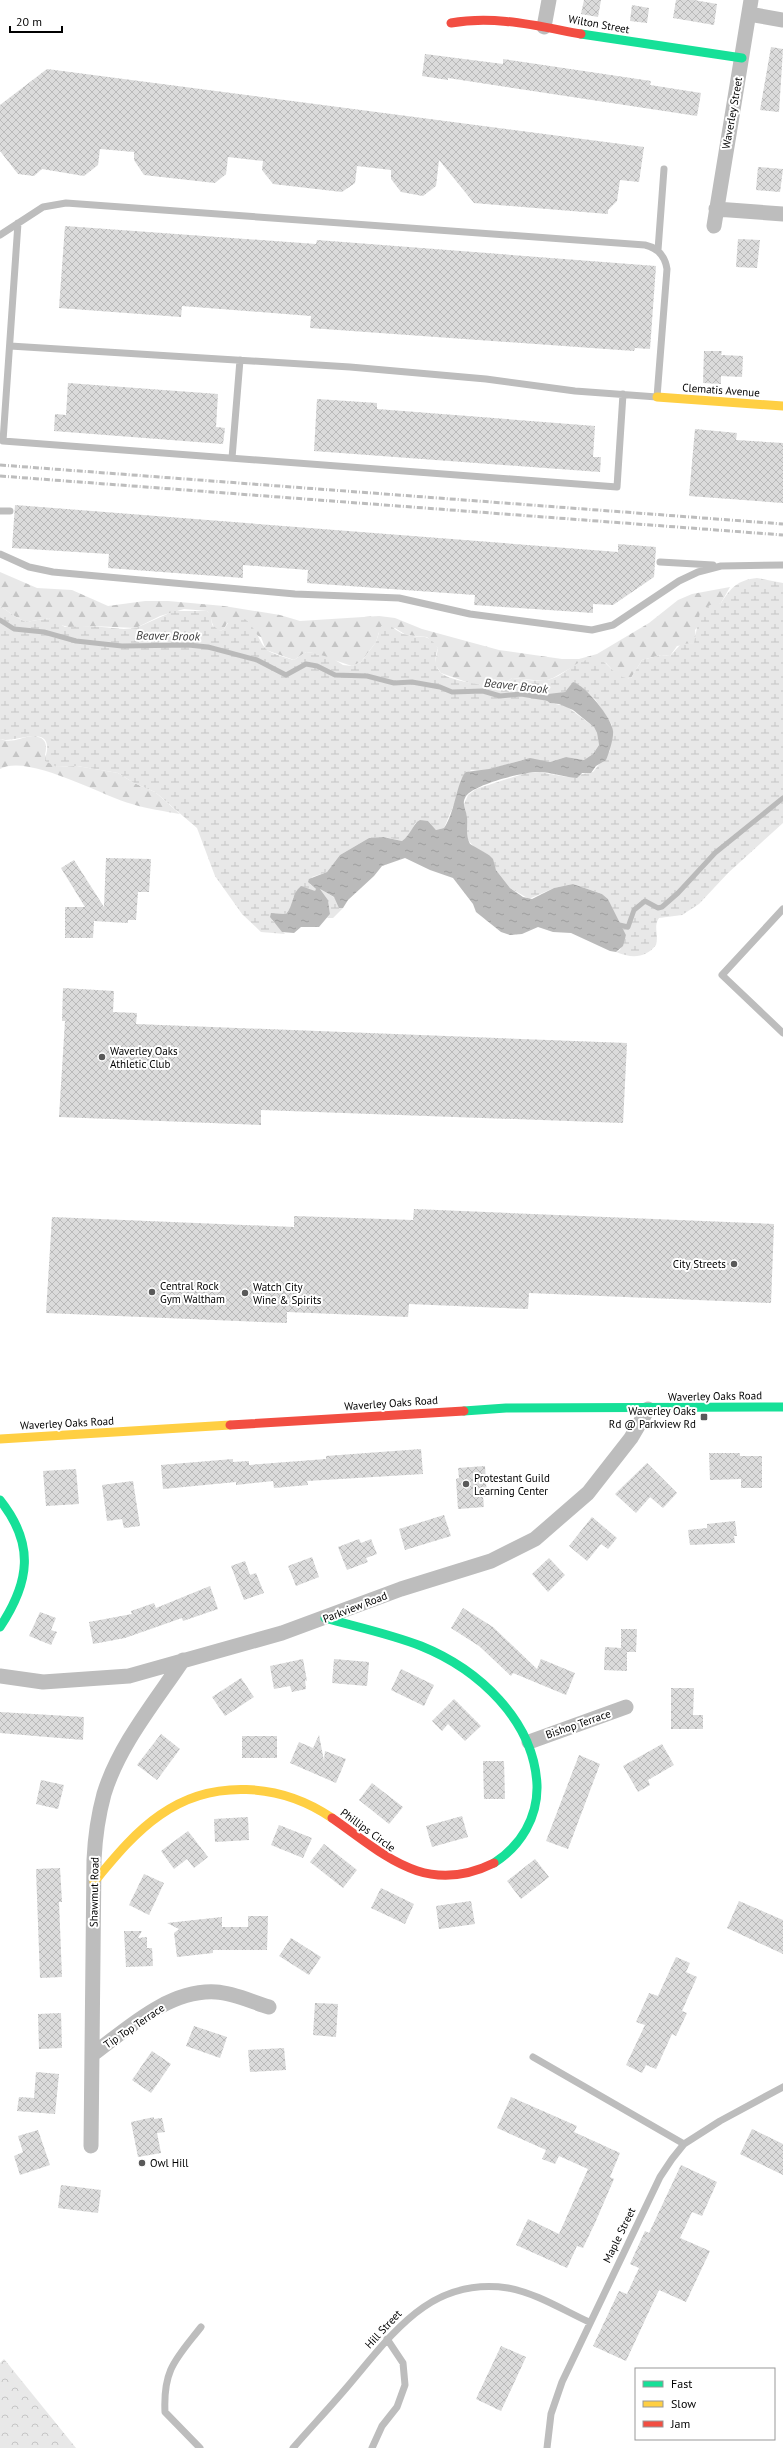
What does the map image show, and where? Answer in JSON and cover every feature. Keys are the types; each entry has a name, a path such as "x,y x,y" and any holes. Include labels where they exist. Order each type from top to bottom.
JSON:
{"street":[{"path":"544,27 549,0"},
{"path":"750,7 783,20"},
{"name":"Waverley Street","path":"714,226 750,7"},
{"name":"Wilton Street","path":"452,23 474,19 497,19 652,46 742,58"},
{"path":"716,209 783,214"},
{"name":"Clematis Avenue","path":"657,397 783,406"},
{"name":"Waverley Oaks Road","path":"0,1439 506,1408 648,1409 783,1407"},
{"name":"Parkview Road","path":"0,1676 43,1682 81,1681 129,1676 325,1618 401,1589 491,1560 535,1539 588,1493 631,1438 648,1409"},
{"path":"0,1500 15,1523 22,1541 26,1559 25,1578 20,1595 0,1627"},
{"name":"Phillips Circle","path":"94,1882 138,1832 171,1807 190,1798 211,1793 251,1789 301,1801 337,1822 380,1855 414,1871 449,1876 481,1869 510,1851 522,1838 530,1823 537,1795 538,1781 534,1754 519,1725 496,1698 466,1671 447,1659 407,1641 325,1618"},
{"name":"Shawmut Road","path":"91,2146 95,1842 105,1793 134,1733 183,1660"},
{"name":"Bishop Terrace","path":"529,1742 626,1707"},
{"name":"Tip Top Terrace","path":"92,2055 155,2010 188,1995 215,1992 227,1994 269,2007"}],"lane":[{"path":"658,250 664,169"},
{"path":"0,236 43,207 66,203 645,245 658,250 666,262 657,397 574,391 486,378 240,360 10,346"},
{"path":"18,223 10,346 2,426 3,441 617,487 622,394"},
{"path":"232,458 240,360"},
{"path":"0,511 10,511"},
{"path":"0,554 29,567 53,572 295,594 400,598 470,614 592,630 600,630 613,625 688,576 721,566"},
{"path":"660,562 721,566 783,565"},
{"path":"783,909 722,975 783,1033"},
{"path":"533,2057 684,2144"},
{"name":"Maple Street","path":"547,2448 551,2414 562,2382 589,2322 660,2177 684,2144 720,2121 783,2087"},
{"name":"Hill Street","path":"293,2448 387,2339 403,2322 425,2304 458,2290 482,2286 509,2288 532,2296 589,2322"},
{"path":"200,2448 165,2412 164,2399 166,2381 174,2363 201,2327"},
{"path":"372,2448 382,2426 397,2407 405,2385 403,2363 387,2339"}],"green space":[{"path":"0,572 37,588 72,590 108,606 145,601 168,601 224,606 280,615 300,621 379,616 395,618 422,629 499,650 562,659 579,659 597,654 649,623 678,600 692,594 730,587 721,603 716,605 695,630 696,638 694,643 677,646 670,656 661,655 642,660 631,678 625,679 617,675 606,663 585,660 553,678 544,681 512,678 500,687 472,684 441,673 435,664 438,648 427,637 406,635 395,628 379,632 376,642 361,662 352,666 313,653 306,652 294,660 266,650 261,637 227,623 224,629 220,631 214,627 207,611 184,609 160,616 136,628 91,626 73,628 56,624 49,618 26,622 0,606"},
{"path":"757,578 783,583 783,823 728,873 699,904 682,915 659,918 656,924 656,945 652,950 638,956 616,952 620,950 626,935 608,899 602,894 573,884 554,888 529,899 510,888 496,870 489,855 476,849 467,839 467,816 463,807 468,795 476,789 526,773 539,772 567,777 593,772 610,751 612,725 595,699 579,685 572,684 565,692 546,697 550,703 566,706 594,727 597,733 599,745 593,754 584,760 566,757 550,762 526,759 483,771 471,770 461,779 457,797 444,828 436,830 428,821 415,823 410,835 402,841 384,837 369,838 340,855 327,872 312,877 310,884 317,890 293,897 292,906 286,914 275,913 272,920 285,934 261,932 242,914 215,876 197,828 155,792 134,783 118,773 77,766 57,767 45,761 47,746 45,740 41,737 35,736 5,740 0,739 0,606 26,622 49,618 65,627 91,626 124,629 136,628 174,611 207,611 211,615 212,625 220,631 224,629 230,620 245,619 253,628 264,647 276,654 294,660 306,652 313,653 332,658 343,665 352,666 361,662 376,642 381,626 387,624 404,634 424,637 431,640 438,648 436,663 440,672 444,675 468,682 500,687 512,678 536,681 551,679 588,659 600,660 620,676 631,678 642,660 661,655 670,656 681,644 694,643 700,612 710,605 721,603 728,593 739,583"},
{"path":"33,736 45,741 45,755 57,767 77,766 118,773 134,783 155,792 180,814 150,809 119,800 46,771 28,767 12,766 0,769 0,739 12,741"},
{"path":"320,889 335,898 341,908 343,908 333,918 327,918 330,914 328,900"},
{"path":"4,2359 76,2448 0,2448 0,2363"}],"water":[{"path":"573,682 578,684 591,695 608,718 611,725 613,737 606,760 596,766 591,773 582,773 577,778 538,772 511,776 479,787 466,796 464,802 467,817 468,837 470,844 493,859 496,870 510,888 523,897 532,899 554,888 573,884 602,894 608,899 626,935 623,946 616,952 610,951 571,933 553,932 538,927 522,934 510,935 501,932 476,912 473,904 453,878 430,870 405,858 382,866 374,876 348,900 343,908 339,908 334,897 320,889 328,900 330,914 319,927 301,927 294,933 282,932 270,917 271,913 286,914 289,911 296,892 301,886 315,891 316,889 308,882 309,879 327,872 340,855 369,838 383,837 402,841 408,836 420,820 428,821 436,830 444,828 451,814 460,782 466,772 489,769 530,758 550,762 566,757 584,760 593,754 599,745 597,733 594,727 573,710 559,704 550,703 546,700 548,694 565,692"}],"building":[{"path":"584,0 601,0 598,17 581,14"},
{"path":"676,0 694,0 717,4 714,25 673,18"},
{"path":"632,5 649,8 647,23 630,21"},
{"path":"771,47 783,49 779,112 760,110"},
{"path":"425,54 503,64 503,59 651,81 650,85 701,93 697,116 448,78 448,80 422,76"},
{"path":"47,69 644,147 639,182 620,180 617,201 608,210 608,214 474,203 439,160 436,186 423,196 401,192 391,179 391,170 357,166 355,183 342,192 273,184 262,170 263,161 228,157 226,174 215,183 144,175 134,160 134,152 100,149 98,165 84,176 42,169 34,176 18,174 0,151 0,105"},
{"path":"758,167 783,169 780,192 756,190"},
{"path":"65,226 316,244 317,240 656,266 650,349 635,348 634,351 310,328 311,316 182,306 181,317 59,308"},
{"path":"738,239 760,240 757,268 736,267"},
{"path":"704,351 722,351 721,355 743,356 742,377 721,376 721,384 703,383"},
{"path":"68,383 218,394 216,427 225,428 223,444 54,431 55,414 66,415"},
{"path":"317,399 377,403 377,409 595,426 593,457 601,457 600,472 314,451"},
{"path":"695,429 737,433 736,440 783,443 783,503 689,496"},
{"path":"15,505 618,552 618,544 656,547 654,577 613,605 593,604 593,613 474,605 475,595 307,583 308,570 243,565 243,578 108,568 109,554 12,548"},
{"path":"106,858 151,859 149,892 138,892 136,920 128,920 128,923 94,921 93,938 65,938 65,907 85,907 61,868 74,860 104,907"},
{"path":"63,988 114,991 113,1012 137,1013 136,1024 627,1043 623,1123 261,1110 261,1125 59,1117 65,1021 62,1021"},
{"path":"414,1209 774,1224 771,1303 529,1293 528,1309 409,1304 408,1317 287,1312 287,1323 46,1313 52,1217 294,1227 294,1216 413,1220"},
{"path":"421,1449 423,1474 307,1481 308,1485 274,1488 273,1481 236,1485 236,1482 163,1489 161,1465 233,1459 233,1462 249,1461 249,1465 326,1459 326,1456"},
{"path":"709,1453 740,1453 740,1456 762,1456 762,1488 741,1488 741,1479 710,1480"},
{"path":"647,1463 677,1493 663,1508 650,1497 636,1513 615,1494"},
{"path":"485,1466 487,1497 483,1497 484,1507 458,1509 456,1479 459,1478 458,1468"},
{"path":"76,1469 79,1504 46,1506 43,1471"},
{"path":"133,1481 140,1526 124,1528 122,1519 107,1521 102,1485"},
{"path":"444,1515 451,1536 405,1550 399,1529"},
{"path":"592,1517 617,1538 608,1549 601,1544 587,1561 569,1546"},
{"path":"735,1521 737,1536 734,1536 735,1543 690,1545 688,1530 707,1528 707,1524"},
{"path":"359,1539 361,1543 371,1539 377,1554 366,1558 368,1562 347,1570 338,1547"},
{"path":"312,1557 319,1577 296,1586 288,1566"},
{"path":"549,1558 565,1575 548,1592 532,1574"},
{"path":"245,1561 250,1575 256,1573 264,1593 244,1600 231,1566"},
{"path":"210,1586 218,1609 183,1621 182,1618 125,1638 93,1644 89,1622 132,1614 131,1611 154,1603 156,1608"},
{"path":"463,1608 493,1627 537,1669 541,1659 575,1673 566,1695 513,1673 511,1676 479,1646 451,1628"},
{"path":"40,1612 56,1618 51,1630 57,1632 51,1645 29,1636"},
{"path":"621,1629 637,1629 636,1652 627,1652 627,1671 604,1670 605,1647 621,1648"},
{"path":"303,1659 307,1681 305,1680 306,1689 292,1692 290,1686 274,1689 270,1666"},
{"path":"334,1659 369,1662 367,1686 332,1683"},
{"path":"401,1669 434,1685 424,1706 391,1690"},
{"path":"241,1678 254,1697 225,1716 212,1697"},
{"path":"671,1688 694,1688 693,1715 703,1715 703,1729 671,1729"},
{"path":"454,1699 481,1726 465,1741 448,1724 442,1731 432,1721"},
{"path":"0,1712 84,1717 83,1740 0,1733"},
{"path":"161,1734 180,1749 157,1780 137,1765"},
{"path":"319,1735 324,1761 325,1751 346,1759 336,1783 290,1763 299,1742 313,1748"},
{"path":"242,1736 277,1736 277,1758 242,1758"},
{"path":"662,1744 674,1765 648,1780 650,1785 638,1792 623,1766"},
{"path":"579,1755 600,1764 568,1849 546,1841"},
{"path":"483,1761 504,1761 505,1799 484,1799"},
{"path":"41,1780 64,1785 58,1809 36,1804"},
{"path":"372,1783 403,1807 389,1824 359,1800"},
{"path":"462,1816 468,1837 432,1847 426,1826"},
{"path":"248,1817 249,1840 215,1842 214,1819"},
{"path":"279,1825 312,1838 303,1858 271,1845"},
{"path":"188,1831 208,1857 194,1868 187,1859 174,1869 161,1851"},
{"path":"324,1844 357,1870 343,1888 310,1862"},
{"path":"535,1859 549,1877 521,1899 507,1881"},
{"path":"60,1868 62,1902 59,1902 62,1977 40,1978 36,1869"},
{"path":"144,1874 164,1883 149,1915 129,1905"},
{"path":"381,1888 414,1904 405,1924 371,1908"},
{"path":"471,1901 475,1924 439,1929 436,1906"},
{"path":"739,1901 783,1920 783,1954 727,1928"},
{"path":"248,1916 268,1916 267,1950 213,1950 213,1953 177,1957 174,1933 179,1929 167,1923 222,1917 222,1927 248,1927"},
{"path":"124,1931 142,1931 138,1938 147,1937 147,1948 152,1948 153,1966 126,1967"},
{"path":"291,1938 321,1957 309,1975 279,1956"},
{"path":"676,1957 690,1963 686,1972 697,1977 682,2011 687,2013 676,2036 672,2034 656,2069 646,2065 642,2073 626,2065 645,2025 636,2022 649,1993 658,1996"},
{"path":"315,2003 338,2004 336,2037 313,2035"},
{"path":"61,2013 62,2048 39,2049 38,2014"},
{"path":"194,2026 227,2037 220,2058 186,2046"},
{"path":"284,2048 286,2070 250,2072 248,2050"},
{"path":"152,2051 171,2064 151,2093 132,2080"},
{"path":"36,2072 59,2074 55,2114 17,2111 19,2097 34,2098"},
{"path":"511,2097 577,2126 574,2132 620,2153 610,2177 614,2179 595,2223 583,2248 577,2246 567,2268 516,2245 528,2219 559,2234 588,2169 559,2156 555,2164 542,2159 546,2150 497,2128"},
{"path":"154,2117 154,2119 162,2118 165,2132 157,2133 161,2153 138,2157 131,2122"},
{"path":"752,2129 783,2144 783,2175 740,2154"},
{"path":"38,2130 50,2165 20,2175 14,2156 23,2152 18,2136"},
{"path":"681,2165 717,2182 702,2216 692,2212 680,2238 710,2251 686,2302 659,2290 626,2361 593,2346 619,2291 627,2294 639,2268 630,2264 645,2231 649,2233"},
{"path":"61,2185 101,2190 98,2213 58,2208"},
{"path":"501,2346 526,2357 501,2411 476,2399"}],"waterway":[{"name":"Beaver Brook","path":"0,620 14,629 44,632 76,641 122,646 188,645 208,647 257,660 286,675 306,664 317,666 335,675 367,676 394,683 412,682 440,687 452,692 483,691 500,696 521,694 552,699"},
{"name":"Beaver Brook","path":"615,924 628,927 634,910 645,901 658,908 662,907 678,893 715,853 783,798"}],"railway":[{"path":"0,465 783,524"},
{"path":"0,476 783,535"}],"traffic: fast":[{"path":"581,34 742,58"},
{"path":"464,1411 506,1408 783,1407"},
{"path":"0,1500 11,1516 19,1532 23,1548 24,1563 18,1594 0,1627"},
{"path":"325,1618 397,1638 421,1646 442,1656 463,1668 482,1683 499,1700 514,1719 526,1739 533,1761 537,1785 537,1797 531,1819 526,1830 512,1848 494,1863"}],"traffic: slow":[{"path":"657,397 783,406"},
{"path":"0,1439 230,1425"},
{"path":"94,1882 125,1846 151,1822 180,1803 202,1795 224,1790 269,1792 312,1806 332,1818"}],"traffic: jam":[{"path":"451,23 484,20 516,22 581,34"},
{"path":"230,1425 464,1411"},
{"path":"332,1818 388,1857 407,1867 426,1873 447,1875 469,1872 494,1863"}],"place":[{"name":"Waverley Oaks Athletic Club","path":"102,1057"},
{"name":"City Streets","path":"734,1264"},
{"name":"Central Rock Gym Waltham","path":"152,1292"},
{"name":"Watch City Wine & Spirits","path":"245,1293"},
{"name":"Waverley Oaks Rd @ Parkview Rd","path":"704,1417"},
{"name":"Protestant Guild Learning Center","path":"466,1484"},
{"name":"Owl Hill","path":"142,2163"}]}
